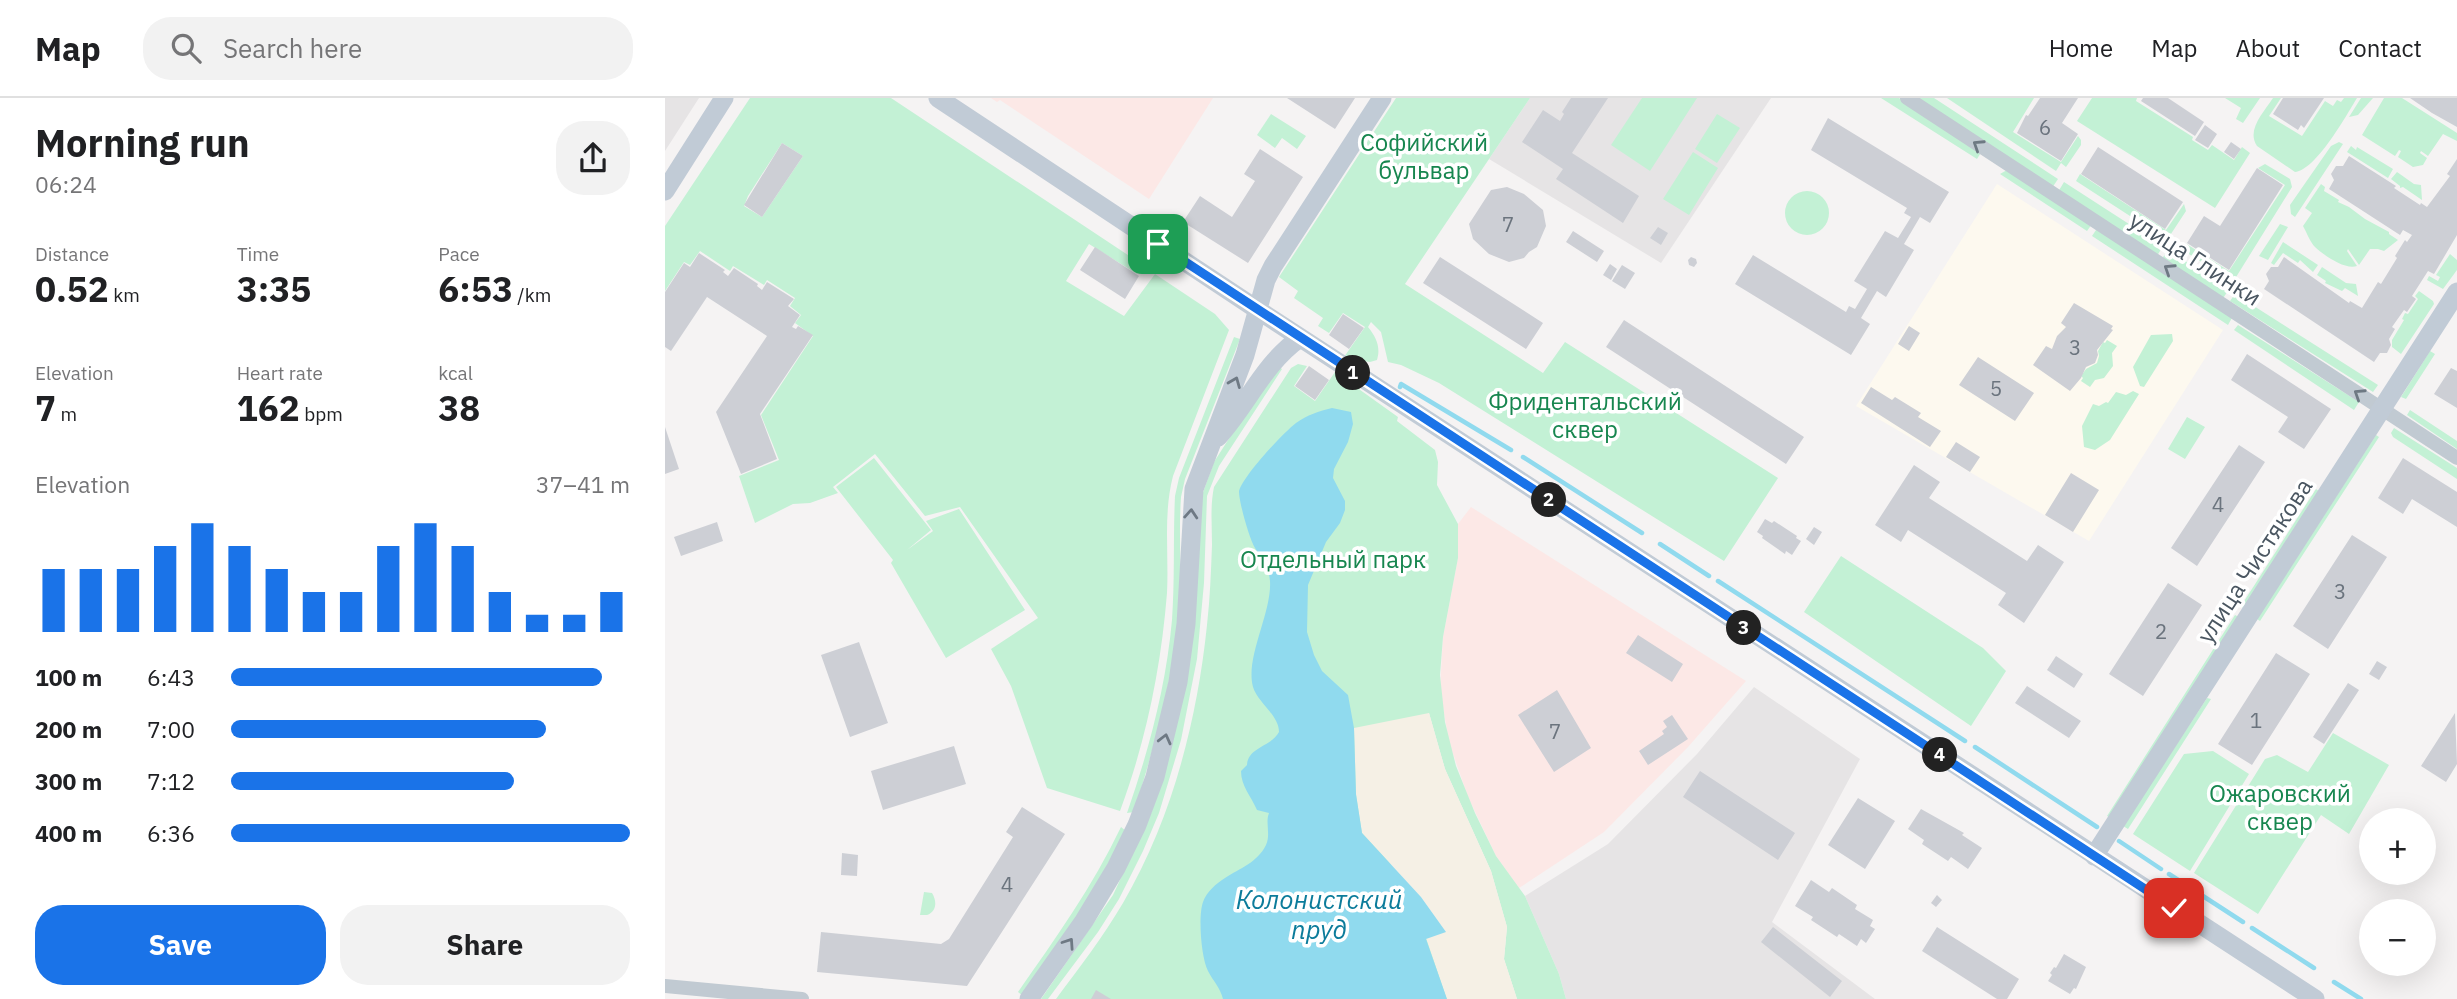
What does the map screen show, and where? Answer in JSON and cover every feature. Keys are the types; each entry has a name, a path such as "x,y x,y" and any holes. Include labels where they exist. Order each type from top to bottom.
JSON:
{"main road":[{"path":"668,178 725,98"},
{"path":"938,98 1300,338 2315,999"},
{"path":"1029,999 1084,921 1116,868 1137,825 1155,777 1178,682 1186,624 1193,489 1245,355 1266,279 1382,98"},
{"name":"улица Чистякова","path":"2094,856 2457,292"},
{"path":"1210,446 1235,419 1276,357 1300,338"}],"street":[{"name":"улица Глинки","path":"1907,98 2457,458"},
{"path":"665,986 802,999"}],"shaded area":[{"path":"665,98 699,98 665,151"},
{"path":"991,98 1213,98 1149,199 1000,100 997,102"},
{"path":"1530,98 1771,98 1661,263 1489,159"},
{"path":"1997,184 2223,330 2089,541 1856,406"},
{"path":"1471,507 1746,681 1688,747 1604,832 1519,888 1496,856 1468,797 1449,742 1440,690 1443,637 1458,558 1458,524"},
{"path":"1754,687 1860,759 1772,922 1875,999 1566,999 1559,974 1525,896 1608,844 1697,754"}],"green space":[{"path":"750,98 891,98 1143,265 1137,274 1089,244 1066,281 1124,316 1155,274 1215,314 1229,330 1173,476 1168,505 1167,593 1161,649 1145,731 1120,811 1047,788 1011,686 991,649 1038,618 960,507 925,516 875,454 833,487 838,493 810,503 793,504 755,523 739,476 779,460 761,415 813,336 795,323 801,315 790,306 795,298 767,280 764,285 733,266 730,271 700,251 690,265 684,262 665,291 665,226","holes":["782,143 803,156 762,217 744,206"]},
{"path":"1396,98 1530,98 1405,284 1543,373 1565,342 1778,478 1724,561 1439,383 1401,365 1388,362 1381,332 1371,322 1368,327 1377,342 1377,360 1370,362 1346,359 1344,357 1365,327 1343,313 1329,333 1318,326 1323,318 1294,298 1298,291 1279,277"},
{"path":"1642,98 1697,98 1650,171 1611,145"},
{"path":"1881,98 1899,98 1982,151 1977,159"},
{"path":"1914,98 1934,98 2058,179 2052,188"},
{"path":"1947,98 2034,98 2013,132 2061,162 2078,136 2081,145 2066,167 2061,163 2056,171"},
{"path":"2092,98 2137,98 2136,101 2193,137 2192,140 2208,150 2212,145 2234,160 2242,147 2250,153 2215,208 2077,121"},
{"path":"2225,98 2260,98 2243,123 2236,119 2241,108"},
{"path":"2273,98 2281,98 2269,116 2302,136 2325,101 2333,106 2337,100 2341,102 2344,98 2357,98 2321,152 2303,169 2295,172 2257,146 2254,140 2257,121"},
{"path":"2361,98 2373,98 2358,115 2349,117"},
{"path":"2384,98 2402,98 2457,133 2457,141 2443,134 2428,156 2421,151 2427,158 2423,165 2413,167 2398,157 2401,151 2395,156 2362,135"},
{"path":"1271,114 1306,136 1297,149 1282,138 1275,148 1257,135"},
{"path":"1717,114 1740,128 1717,163 1695,149"},
{"path":"2339,142 2343,144 2295,217 2291,214 2290,205 2331,146"},
{"path":"2351,146 2393,169 2388,178 2347,152"},
{"path":"1693,152 1718,168 1689,215 1663,199"},
{"path":"2265,164 2290,179 2292,187 2233,282 2181,249 2185,243 2229,271 2285,185 2258,168"},
{"path":"2007,170 2092,224 2087,231 2000,174"},
{"path":"2397,172 2414,184 2421,185 2422,200 2403,187 2400,188 2391,179"},
{"path":"2080,174 2166,230 2184,204 2186,211 2167,240 2076,181"},
{"path":"2064,182 2163,246 2157,256 2058,192"},
{"path":"2321,184 2325,187 2324,191 2339,200 2338,202 2398,240 2384,251 2370,249 2359,265 2348,249 2357,266 2352,267 2324,254 2313,245 2303,226 2312,213 2305,208"},
{"path":"1807,191 1823,197 1829,213 1823,229 1807,235 1791,229 1785,213 1791,197"},
{"path":"2280,224 2288,227 2268,260 2259,256"},
{"path":"2098,227 2233,316 2228,325 2092,236"},
{"path":"2283,242 2318,265 2313,272 2300,260 2298,263 2283,253 2274,265 2271,263"},
{"path":"2168,250 2229,289 2222,300 2161,260"},
{"path":"2450,254 2457,260 2457,270 2443,289 2427,280 2429,276 2438,281 2440,277 2436,275"},
{"path":"2322,267 2346,283 2356,284 2358,296 2345,288 2342,291 2325,283 2326,281 2317,275"},
{"path":"2419,291 2434,304 2401,354 2392,347 2392,340 2404,320 2402,319 2405,313 2408,314 2418,299 2415,296"},
{"path":"2235,294 2378,385 2373,392 2230,301"},
{"path":"2238,325 2359,402 2354,410 2234,330"},
{"path":"2172,334 2173,341 2144,387 2140,386 2133,367 2151,335"},
{"path":"1234,337 1240,339 1185,479 1181,497 1180,593 1175,649 1148,766 1134,812 1127,813 1149,742 1166,669 1172,620 1175,496 1179,478"},
{"path":"2107,340 2117,346 2112,353 2113,366 2104,378 2095,380 2090,387 2081,381 2081,376 2086,369 2097,363 2098,351"},
{"path":"2430,351 2435,354 2406,399 2401,397"},
{"name":"Отдельный парк","path":"1298,364 1307,366 1294,386 1315,401 1335,372 1398,417 1397,421 1435,450 1438,462 1437,485 1458,524 1458,558 1443,637 1440,675 1445,722 1456,766 1475,813 1496,856 1525,896 1559,974 1566,999 1517,999 1504,959 1507,927 1491,871 1445,769 1429,713 1356,794 1427,938 1447,999 1056,999 1123,903 1155,838 1180,768 1197,697 1210,595 1214,487 1291,368"},
{"path":"1276,365 1282,369 1219,466 1207,496 1204,583 1197,659 1181,740 1159,813 1119,899 1048,999 1041,999 1113,895 1152,811 1198,506 1214,462"},
{"path":"2133,391 2139,394 2110,440 2095,450 2084,447 2082,426 2093,404 2099,406 2108,403 2116,392 2126,395"},
{"path":"2410,410 2457,441 2457,449 2407,415"},
{"path":"2187,417 2205,427 2185,459 2168,449"},
{"path":"2394,428 2457,468 2457,479 2393,437 2391,433"},
{"path":"2376,435 2379,437 2260,621 2257,619"},
{"path":"874,458 931,530 907,550 933,531 926,521 959,509 1025,610 946,658 891,563 893,560 836,487"},
{"path":"2316,489 2319,491 2244,609 2241,606"},
{"path":"1841,556 1983,648 2006,671 1971,726 1804,612"},
{"path":"2235,615 2239,617 2111,818 2107,816"},
{"path":"2207,698 2211,699 2128,829 2123,826"},
{"name":"Ожаровский сквер","path":"2333,733 2389,765 2364,808 2359,808 2359,817 2349,834 2321,815 2258,914 2194,873 2265,759 2277,755 2308,772"},
{"name":"Ожаровский сквер","path":"2213,751 2249,774 2190,871 2133,834 2184,754"},
{"path":"1121,827 1126,831 1078,918 1023,996 1018,992 1086,891"},
{"path":"924,892 932,893 935,905 933,911 927,915 920,915"}],"sand":[{"path":"1429,713 1445,769 1491,871 1507,927 1504,959 1517,999 1447,999 1426,938 1445,931 1421,897 1362,833 1356,795 1354,728"}],"water":[{"name":"Колонистский пруд","path":"1332,408 1351,412 1353,424 1348,442 1334,469 1333,478 1345,501 1345,510 1340,523 1326,542 1308,585 1307,632 1322,671 1348,695 1354,728 1356,794 1362,833 1421,897 1446,932 1426,939 1447,999 1223,999 1208,971 1204,956 1201,908 1205,898 1218,883 1258,856 1267,841 1269,813 1257,810 1244,786 1241,771 1247,765 1251,754 1271,741 1279,732 1276,720 1253,687 1255,649 1270,594 1270,581 1267,567 1250,536 1239,491 1256,465 1290,428 1309,416"}],"building":[{"path":"1287,98 1355,98 1335,129"},
{"path":"1571,98 1608,98 1572,153 1639,196 1623,223 1556,179 1563,169 1522,142 1543,110 1560,121"},
{"path":"2040,98 2078,98 2062,123 2078,134 2061,161 2017,133 2026,115 2028,116"},
{"path":"2143,98 2168,98 2204,122 2195,136 2141,101"},
{"path":"2283,98 2324,98 2304,128 2301,125 2298,130 2273,114"},
{"path":"2410,98 2457,98 2457,127 2432,113"},
{"path":"1828,118 1949,192 1930,223 1920,217 1904,244 1914,250 1886,297 1877,291 1861,318 1870,324 1851,355 1735,284 1753,255 1846,312 1849,306 1855,309 1867,289 1854,281 1885,231 1898,238 1911,217 1904,213 1907,208 1811,150"},
{"path":"2205,125 2217,134 2208,148 2195,140"},
{"path":"2231,142 2241,149 2234,159 2224,152"},
{"path":"782,143 803,156 762,217 744,205"},
{"path":"2098,147 2183,202 2165,229 2081,174"},
{"path":"1260,149 1303,177 1248,263 1183,222 1200,196 1232,217 1255,181 1244,174"},
{"path":"2349,156 2420,205 2421,203 2427,207 2450,176 2447,174 2457,159 2457,235 2434,274 2428,271 2412,296 2416,299 2392,327 2395,329 2389,339 2391,345 2387,353 2380,353 2374,362 2264,289 2269,281 2266,274 2271,267 2278,267 2284,257 2349,303 2350,301 2362,308 2378,282 2381,284 2405,240 2407,242 2412,235 2403,230 2400,235 2329,189 2334,180 2331,174 2336,166 2343,166"},
{"path":"2257,168 2283,185 2229,270 2187,243 2204,216 2220,226"},
{"path":"1507,187 1524,194 1543,210 1546,226 1537,247 1524,258 1509,262 1489,254 1473,239 1469,224 1491,190"},
{"path":"1658,227 1668,233 1661,245 1650,238"},
{"path":"1573,231 1604,251 1597,262 1566,242"},
{"path":"1095,247 1139,276 1125,299 1080,270"},
{"path":"699,253 725,270 723,272 728,276 734,268 758,284 762,290 767,282 794,299 788,306 800,315 792,327 796,329 798,326 813,335 760,414 777,459 741,474 716,412 767,336 707,297 671,351 665,347 665,292 684,263 690,267"},
{"path":"1440,257 1543,323 1526,349 1423,283"},
{"path":"1691,257 1696,259 1694,267 1689,265 1688,260"},
{"path":"1610,264 1617,269 1611,280 1603,275"},
{"path":"1622,265 1635,273 1625,289 1612,281"},
{"path":"2074,303 2113,326 2113,330 2097,350 2095,363 2086,367 2070,391 2033,365 2046,346 2052,349 2057,336 2066,327 2061,323"},
{"path":"1343,314 1364,328 1349,349 1329,335"},
{"path":"1624,320 1804,437 1786,464 1606,347"},
{"path":"1909,326 1920,333 1909,351 1898,344"},
{"path":"2247,354 2331,409 2304,449 2278,432 2288,417 2231,380"},
{"path":"1978,357 2034,393 2015,421 1959,385"},
{"path":"1309,366 1329,380 1315,400 1295,386"},
{"path":"2451,368 2457,371 2457,408 2434,394"},
{"path":"1871,387 1892,400 1895,397 1921,413 1918,417 1941,431 1930,447 1861,403"},
{"path":"665,427 679,469 665,474"},
{"path":"1956,442 1980,457 1970,472 1946,457"},
{"path":"2239,445 2265,462 2197,566 2171,548"},
{"path":"2403,458 2457,492 2457,527 2412,499 2403,514 2378,498"},
{"path":"1914,465 1940,482 1929,498 2027,561 2038,545 2064,562 2024,623 1998,605 2006,593 1908,530 1901,542 1875,525"},
{"path":"2071,473 2099,490 2073,532 2045,515"},
{"path":"1765,519 1772,523 1774,521 1801,541 1792,555 1786,551 1785,554 1757,532"},
{"path":"717,522 723,541 681,556 674,537"},
{"path":"1814,527 1822,532 1814,545 1806,539"},
{"path":"2352,535 2387,557 2328,649 2293,626"},
{"path":"2168,583 2202,605 2143,696 2109,674"},
{"path":"1638,635 1683,664 1672,682 1626,653"},
{"path":"859,642 888,723 850,737 821,655"},
{"path":"2276,653 2310,674 2252,765 2218,744"},
{"path":"2056,656 2083,674 2074,688 2047,670"},
{"path":"2377,661 2387,667 2379,680 2369,674"},
{"path":"2348,683 2359,690 2324,744 2313,737"},
{"path":"2027,686 2081,721 2069,738 2015,703"},
{"path":"1557,690 1591,748 1554,772 1518,715"},
{"path":"2455,713 2457,764 2446,782 2421,766"},
{"path":"1672,715 1688,739 1648,765 1639,751 1664,734 1662,731 1667,727 1663,721"},
{"path":"954,746 966,784 883,810 871,771"},
{"path":"1700,771 1795,833 1778,860 1683,797"},
{"path":"1858,798 1895,821 1865,869 1828,845"},
{"path":"1022,807 1065,834 967,986 817,972 821,932 941,944 949,939 1013,837 1006,832"},
{"path":"1921,809 1964,833 1962,835 1982,848 1968,869 1951,857 1948,861 1922,844 1924,840 1908,829"},
{"path":"842,853 858,855 857,876 841,875"},
{"path":"1811,880 1829,892 1832,888 1857,905 1855,909 1873,920 1870,926 1875,929 1866,943 1861,939 1857,946 1839,934 1837,937 1795,906"},
{"path":"1937,895 1942,900 1936,907 1931,903"},
{"path":"1773,927 1842,981 1830,997 1761,942"},
{"path":"1937,927 2019,979 2007,999 1997,999 1922,951"},
{"path":"2064,954 2086,967 2076,989 2070,994 2048,981 2052,975 2050,973"},
{"path":"1096,990 1111,999 1091,999"}],"waterway":[{"path":"1400,387 1401,384 1511,450"},
{"path":"1523,457 1642,533"},
{"path":"1660,544 1709,576"},
{"path":"1718,581 1965,741"},
{"path":"1975,747 2097,827"},
{"path":"2119,841 2161,869"},
{"path":"2169,874 2243,922"},
{"path":"2252,928 2314,968"},
{"path":"2334,982 2361,999"}],"route":[{"path":"1158,244 2174,908"}],"park label":[{"name":"Софийский бульвар","path":"1424,157"},
{"name":"Фридентальский сквер","path":"1585,416"}]}
